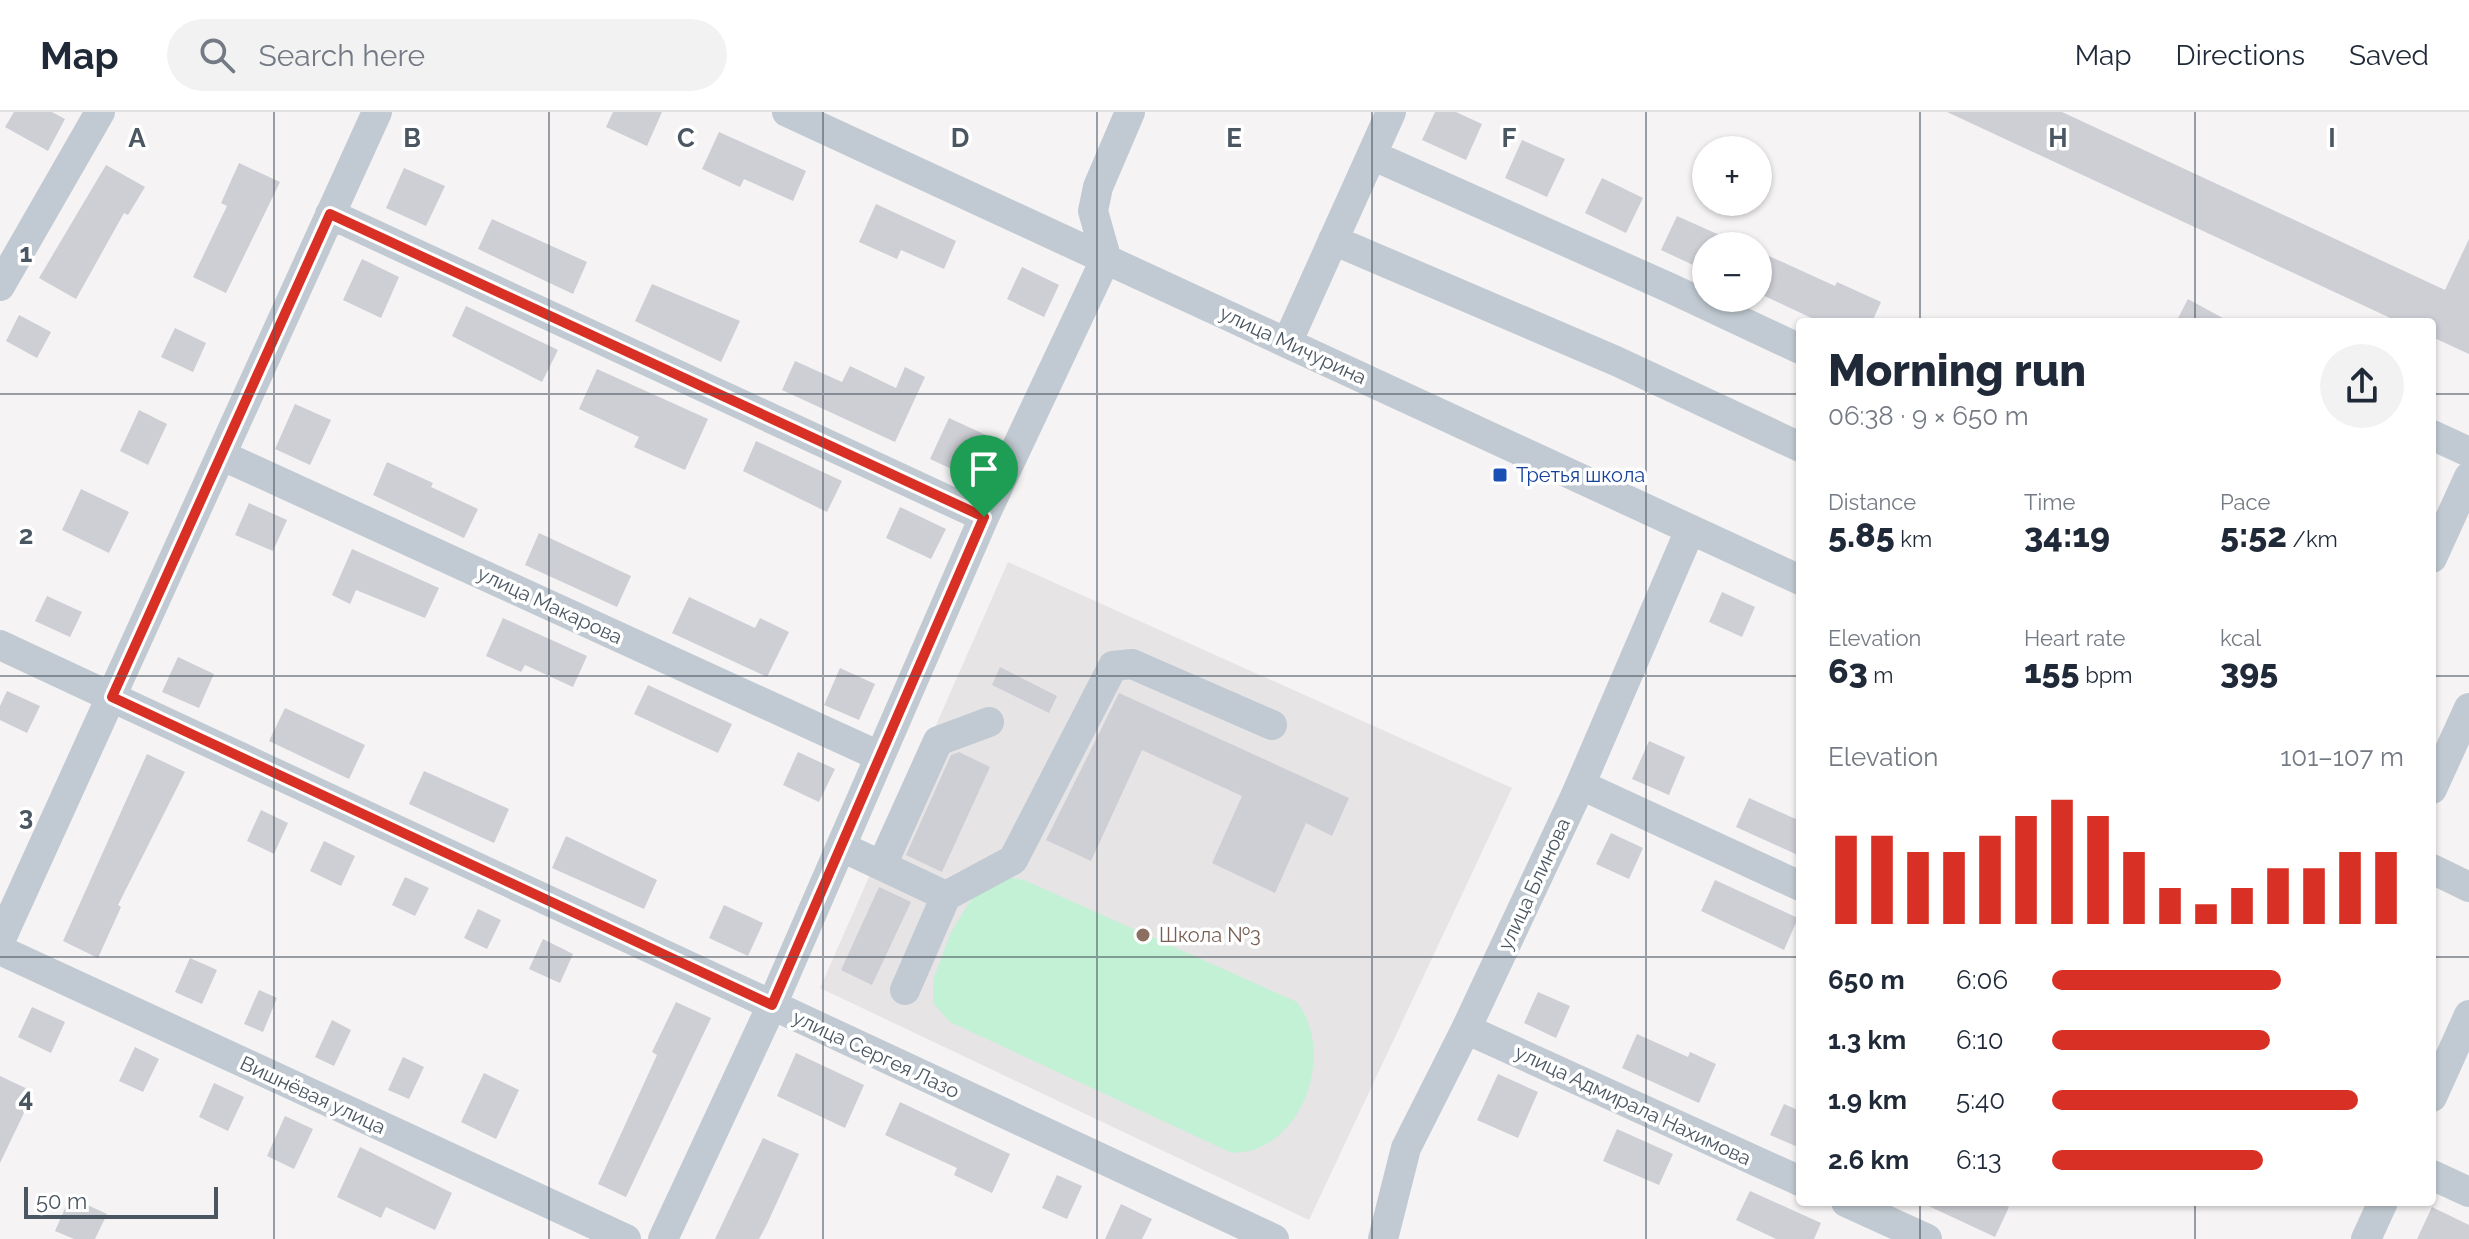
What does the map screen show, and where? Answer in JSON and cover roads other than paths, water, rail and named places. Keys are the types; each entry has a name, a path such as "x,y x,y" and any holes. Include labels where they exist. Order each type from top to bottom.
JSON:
{"street":[{"path":"0,286 100,112"},
{"path":"0,941 377,112"},
{"name":"улица Мичурина","path":"787,112 1796,578"},
{"path":"663,1239 772,1005 984,517 1106,258 1093,211 1098,187 1130,112"},
{"path":"1287,343 1391,112"},
{"path":"1372,155 1796,347"},
{"path":"330,214 984,517"},
{"path":"1333,240 1616,361 1796,445"},
{"path":"2436,437 2469,452"},
{"name":"улица Макарова","path":"221,455 879,756"},
{"path":"2436,549 2469,477"},
{"name":"улица Блинова","path":"1383,1239 1406,1148 1581,785 1690,530"},
{"name":"улица Сергея Лазо","path":"0,645 1274,1239"},
{"path":"905,990 946,896 1013,860 1113,666 1132,664 1272,725"},
{"path":"2436,769 2441,745 2469,708"},
{"path":"882,865 938,741 989,722"},
{"path":"1581,785 1796,884"},
{"path":"842,847 946,896"},
{"path":"2436,871 2469,887"},
{"name":"Вишнёвая улица","path":"0,950 626,1239"},
{"path":"2436,1088 2469,1015"},
{"name":"улица Адмирала Нахимова","path":"1466,1029 1796,1179"},
{"path":"2436,1177 2469,1192"},
{"path":"1855,1206 1927,1239"},
{"path":"2366,1239 2381,1206"}],"place":[{"name":"Третья школа","path":"1500,475"},
{"name":"Школа №3","path":"1143,935"}]}
